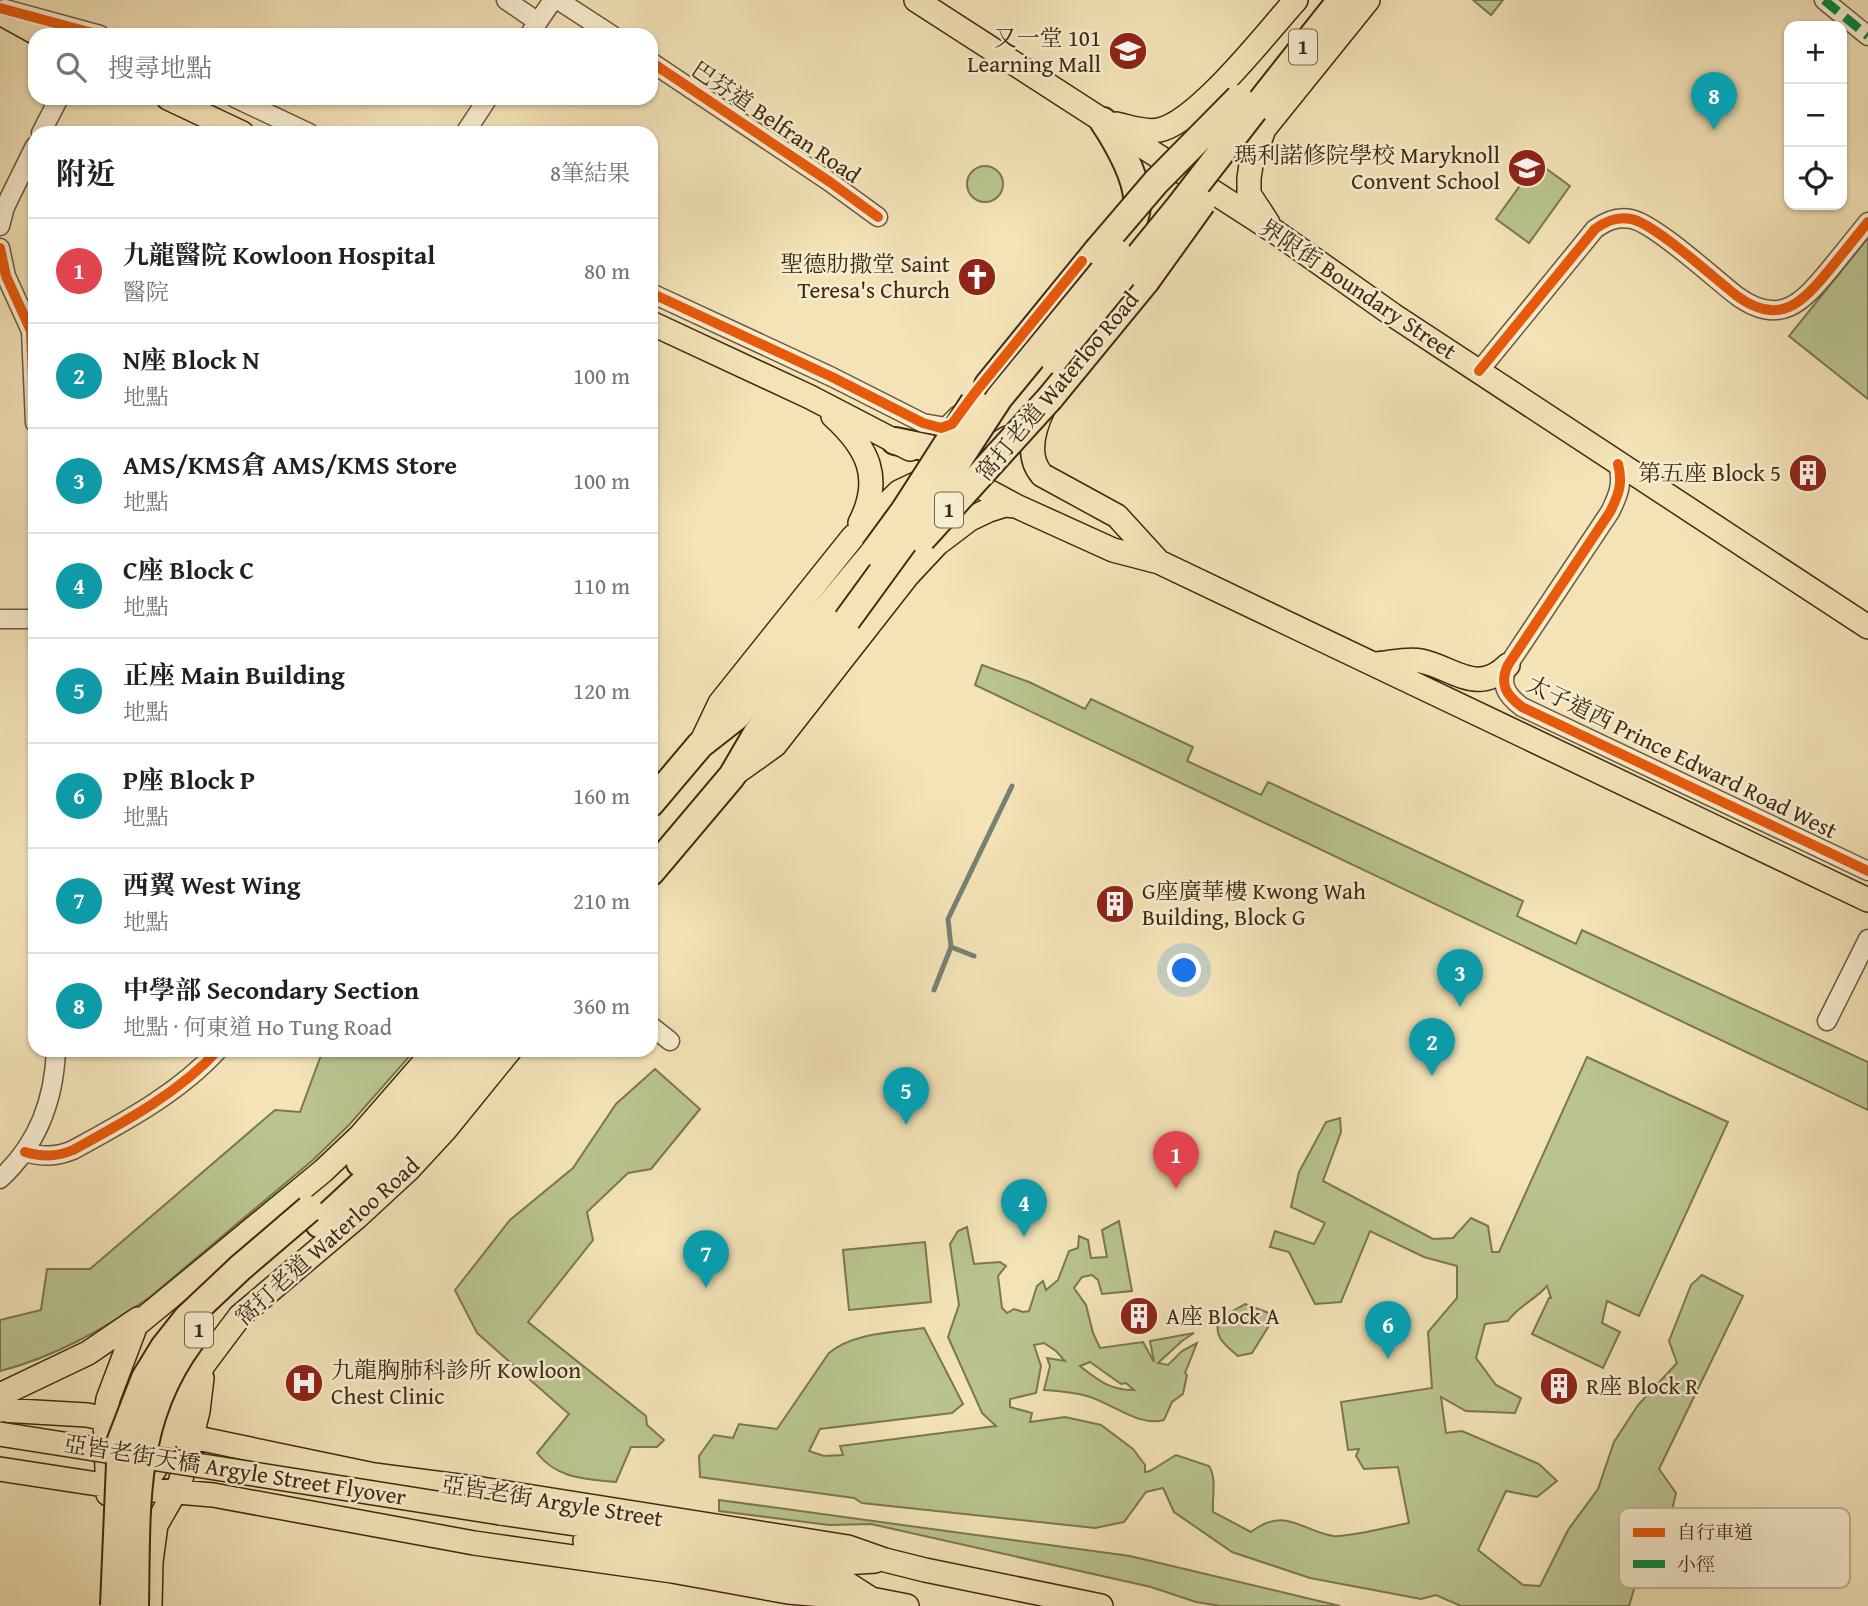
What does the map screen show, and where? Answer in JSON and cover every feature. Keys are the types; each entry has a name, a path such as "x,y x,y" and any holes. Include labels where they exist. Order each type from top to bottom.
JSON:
{"highway":[{"name":"窩打老道 Waterloo Road","path":"658,864 732,776 757,733 988,384 1156,182 1245,91 1320,0"},
{"name":"窩打老道 Waterloo Road","path":"658,795 700,745 737,716 1042,407 1146,281 1341,0"},
{"path":"895,441 943,451 965,447 984,437 1016,406 1259,119"},
{"path":"837,613 914,528 999,398 1118,253 1129,232 1138,204 1133,178 1114,136 1103,121"},
{"name":"窩打老道 Waterloo Road","path":"314,1216 418,1102 453,1057"},
{"name":"窩打老道 Waterloo Road","path":"314,1216 401,1148 478,1057"},
{"name":"1","path":"114,1606 121,1440 145,1378 164,1347 187,1318 214,1292 314,1216"},
{"name":"1","path":"135,1606 142,1457 152,1414 166,1380 190,1341 212,1315 314,1216"}],"main road":[{"name":"界限街 Boundary Street","path":"916,0 1277,233 1393,315 1868,627"},
{"path":"1103,121 1143,130 1157,130 1187,118 1295,0"},
{"name":"窩打老道 Waterloo Road","path":"1277,233 1260,213 1249,194 1249,178 1259,119 1368,0"},
{"path":"0,13 28,28"},
{"path":"1212,93 1211,110 1227,129 1253,138 1259,119"},
{"path":"183,105 227,126"},
{"name":"窩打老道 Waterloo Road","path":"700,745 720,703 852,538 898,492 1001,442 1028,419 1189,228 1202,217 1233,205"},
{"name":"太子道西 Prince Edward Road West","path":"658,326 810,397 1016,506 1113,550 1159,562 1868,900"},
{"path":"1052,390 1036,426 1032,456 1037,469 1042,475 1117,516 1159,562"},
{"path":"810,397 846,428 871,467 869,502 852,538"},
{"name":"窩打老道 Waterloo Road","path":"732,776 775,745 908,575 937,544 970,519 1005,505 1016,506"},
{"path":"852,538 885,531 893,534 908,554 908,575"},
{"path":"1376,664 1418,660 1476,680 1494,676 1508,665"},
{"path":"104,1606 119,1486 105,1419 108,1399 136,1325 323,1171 360,1136 429,1057"},
{"name":"窩打老道 Waterloo Road","path":"150,1606 150,1562 156,1525 180,1483 198,1411 204,1364 240,1316 409,1169 445,1130 504,1057"},
{"path":"0,1395 88,1353 153,1309"},
{"path":"132,1335 144,1363 164,1380 204,1364"},
{"path":"119,1486 144,1484 159,1463 167,1431 204,1364"},
{"name":"亞皆老街 Argyle Street","path":"0,1410 87,1415 374,1475 482,1489 848,1547 885,1560 1101,1606"},
{"name":"亞皆老街天橋 Argyle Street Flyover","path":"0,1434 500,1513 844,1572 871,1599"},
{"name":"亞皆老街天橋 Argyle Street Flyover","path":"0,1449 844,1572 885,1560"},
{"path":"0,1469 275,1505 474,1543 672,1571 787,1599 871,1599 906,1606"}],"street":[{"path":"506,0 533,28 556,0 601,28"},
{"path":"1824,0 1868,36"},
{"path":"0,8 74,28"},
{"name":"巴芬道 Belfran Road","path":"658,67 878,217"},
{"path":"45,126 55,105"},
{"path":"250,105 294,126"},
{"path":"470,126 483,105"},
{"path":"0,226 5,207 28,160"},
{"path":"1479,371 1595,229 1605,222 1627,218 1649,226 1750,306 1765,310 1781,310 1796,305 1808,296 1868,222"},
{"path":"0,248 6,276 28,324"},
{"path":"658,296 832,377 923,423 941,428 952,424 1082,261"},
{"path":"1508,665 1610,512 1619,494 1622,480 1618,464"},
{"path":"0,620 28,619"},
{"name":"太子道西 Prince Edward Road West","path":"1508,665 1503,684 1512,700 1522,707 1868,871"},
{"path":"1827,1021 1868,939"},
{"path":"658,1032 670,1041"},
{"path":"0,1179 36,1134 52,1091 55,1057"},
{"path":"24,1152 42,1157 61,1155 73,1150 174,1089 200,1071 212,1057"},
{"path":"36,1134 61,1148 73,1150"}],"green space":[{"path":"1473,0 1503,0 1491,15"},
{"path":"1537,162 1570,186 1529,243 1496,219"},
{"path":"985,166 998,171 1003,184 998,197 985,202 972,197 967,184 972,171"},
{"path":"1868,238 1868,399 1789,336"},
{"path":"982,665 1029,682 1085,709 1091,699 1193,747 1187,761 1261,795 1268,782 1523,901 1517,916 1576,944 1582,930 1868,1062 1868,1110 975,685"},
{"path":"320,1057 409,1057 349,1125 313,1160 150,1297 60,1350 0,1371 0,1320 41,1310 47,1269 90,1269 275,1110 300,1112"},
{"path":"1587,1057 1728,1122 1639,1316 1607,1301 1602,1323 1620,1332 1603,1368 1532,1334 1551,1298 1547,1286 1508,1321 1485,1324 1476,1358 1496,1385 1521,1398 1515,1413 1466,1411 1441,1397 1446,1433 1462,1431 1539,1464 1557,1481 1537,1497 1506,1491 1478,1550 1523,1585 1540,1586 1568,1530 1598,1489 1614,1442 1638,1405 1677,1363 1669,1341 1691,1285 1702,1275 1743,1296 1659,1469 1676,1493 1673,1508 1619,1508 1619,1588 1634,1588 1629,1606 1461,1606 1436,1595 1421,1599 1310,1578 1232,1552 1174,1512 1163,1488 1146,1492 1124,1522 1095,1528 862,1503 854,1498 700,1477 699,1456 714,1435 733,1438 739,1424 777,1429 829,1353 850,1341 875,1334 924,1328 963,1404 952,1413 820,1429 809,1451 824,1456 843,1455 840,1446 996,1426 982,1413 948,1337 959,1305 950,1244 958,1231 967,1227 974,1264 1000,1262 1006,1266 998,1276 1002,1308 1007,1313 1014,1309 1023,1312 1029,1311 1037,1286 1043,1281 1046,1290 1058,1280 1069,1251 1078,1248 1079,1236 1088,1240 1091,1258 1107,1257 1102,1230 1119,1221 1132,1291 1102,1294 1098,1280 1092,1275 1082,1277 1074,1288 1086,1305 1100,1348 1143,1342 1154,1362 1150,1341 1194,1333 1158,1363 1168,1365 1182,1351 1197,1343 1185,1373 1187,1375 1183,1394 1172,1402 1164,1420 1154,1421 1135,1417 1087,1396 1044,1390 1050,1366 1047,1358 1065,1361 1044,1343 1034,1345 1041,1366 1036,1393 1010,1399 1010,1407 1032,1413 1030,1422 1065,1417 1101,1425 1133,1449 1145,1465 1145,1472 1176,1455 1209,1466 1214,1482 1213,1512 1251,1532 1263,1524 1283,1520 1333,1536 1358,1534 1409,1523 1398,1467 1364,1469 1356,1456 1359,1449 1348,1450 1341,1402 1432,1388 1428,1332 1457,1298 1457,1266 1424,1257 1370,1231 1341,1302 1315,1304 1289,1252 1270,1247 1275,1231 1314,1244 1325,1223 1291,1207 1299,1172 1326,1122 1340,1118 1341,1132 1323,1181 1433,1239 1453,1238 1471,1218 1488,1226 1492,1252 1499,1252","holes":["1090,1362 1121,1384 1126,1383 1134,1390 1105,1384 1080,1366"]},
{"path":"655,1069 700,1109 651,1169 628,1173 587,1212 593,1240 528,1322 646,1416 647,1425 664,1440 657,1447 631,1447 616,1482 583,1478 563,1473 545,1462 537,1453 569,1414 477,1333 455,1290 510,1220 573,1168 616,1104"},
{"path":"925,1242 931,1302 849,1310 843,1250"},
{"path":"1245,1304 1269,1313 1270,1324 1252,1353 1238,1356 1221,1340 1218,1325 1219,1319"},
{"path":"719,1500 1130,1556 1340,1606 1221,1606 1196,1602 1151,1587 871,1524 829,1525 719,1511"}],"waterway":[{"path":"934,990 951,947 948,919 1012,786"},
{"path":"951,947 974,956"}],"marked path":[{"path":"1824,0 1868,36"}],"cycle path":[{"path":"0,8 74,28"},
{"path":"658,67 878,217"},
{"path":"1479,371 1595,229 1608,222 1626,218 1654,230 1737,296 1766,310 1778,310 1800,301 1868,222"},
{"path":"0,248 6,276 28,324"},
{"path":"658,296 832,377 923,423 941,428 952,424 1082,261"},
{"path":"1618,464 1620,483 1613,506 1508,665 1504,678 1508,693 1522,707 1868,871"},
{"path":"25,1152 49,1156 73,1150 168,1093 211,1057"}],"place":[{"name":"又一堂 101 Learning Mall","path":"1128,51"},
{"name":"中學部 Secondary Section","path":"1714,130"},
{"name":"瑪利諾修院學校 Maryknoll Convent School","path":"1527,168"},
{"name":"聖德肋撒堂 Saint Teresa's Church","path":"977,277"},
{"name":"第五座 Block 5","path":"1808,473"},
{"name":"G座廣華樓 Kwong Wah Building, Block G","path":"1115,904"},
{"name":"AMS/KMS倉 AMS/KMS Store","path":"1460,1007"},
{"name":"N座 Block N","path":"1432,1076"},
{"name":"正座 Main Building","path":"906,1125"},
{"name":"九龍醫院 Kowloon Hospital","path":"1176,1189"},
{"name":"C座 Block C","path":"1024,1237"},
{"name":"西翼 West Wing","path":"706,1288"},
{"name":"A座 Block A","path":"1139,1316"},
{"name":"P座 Block P","path":"1388,1359"},
{"name":"九龍胸肺科診所 Kowloon Chest Clinic","path":"304,1383"},
{"name":"R座 Block R","path":"1559,1386"}]}
